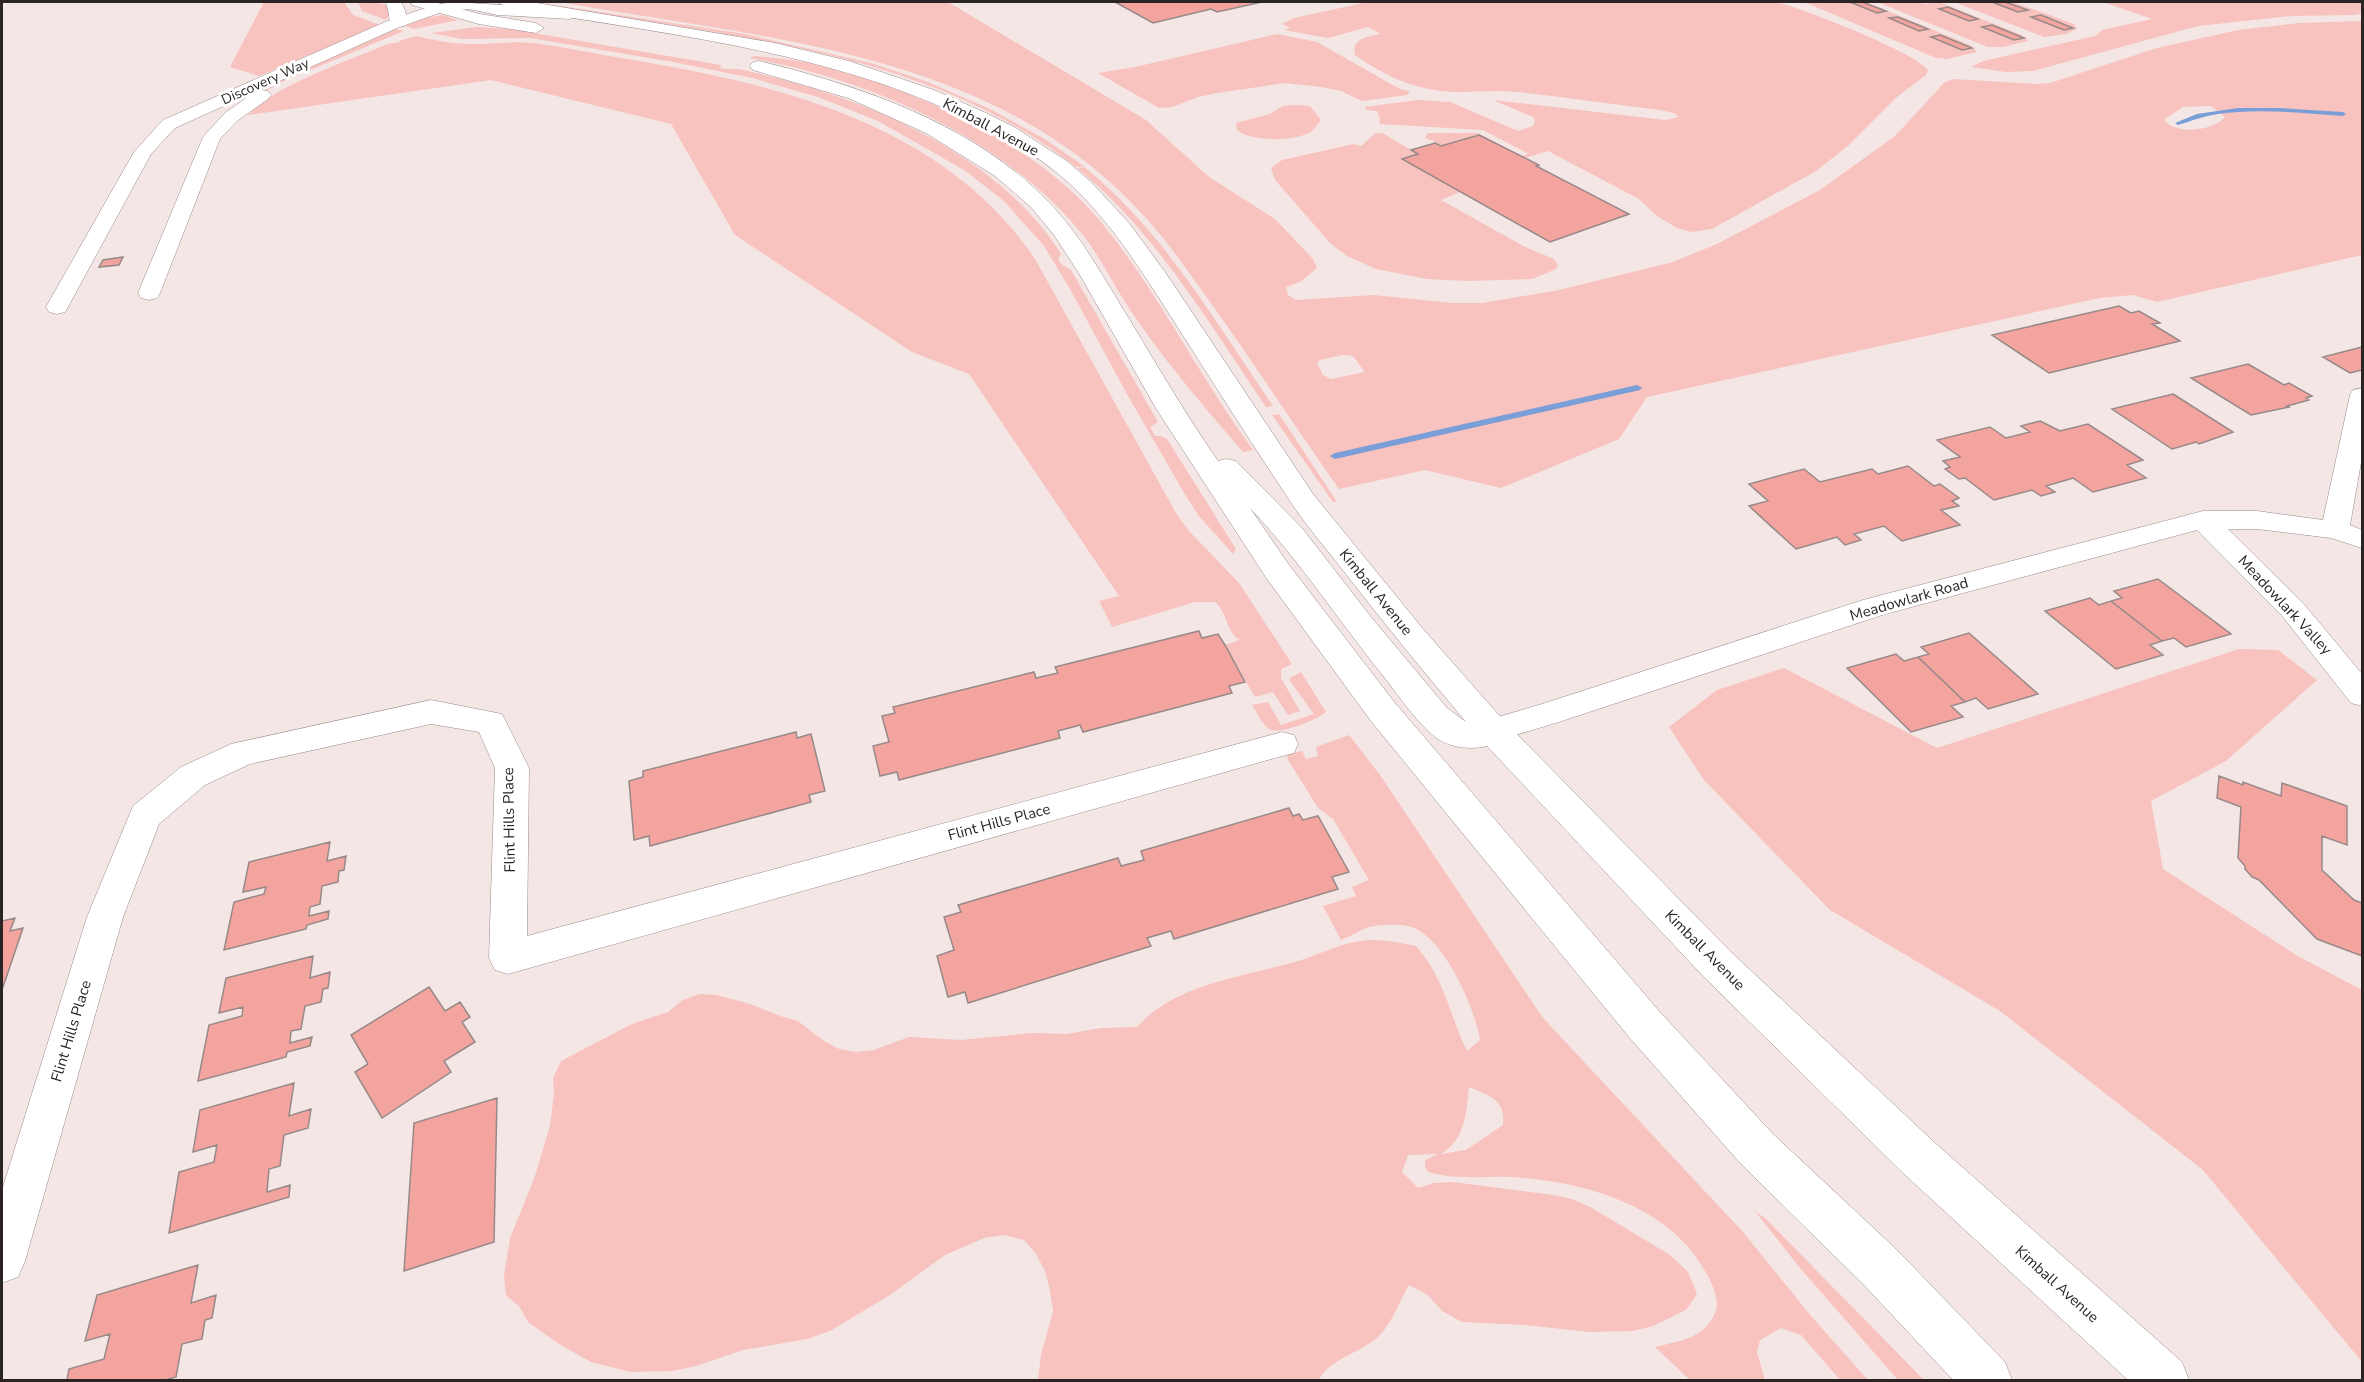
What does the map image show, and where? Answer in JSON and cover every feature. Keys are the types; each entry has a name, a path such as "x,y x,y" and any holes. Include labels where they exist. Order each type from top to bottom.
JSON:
{"main road":[{"path":"393,2 398,11 398,23"},
{"name":"Kimball Avenue","path":"429,5 479,19 506,12 570,14 776,48 843,64 919,90 979,117 1007,131 1061,166 1085,187 1121,228 1157,277 1303,500 1412,637 1492,730 1717,964 1919,1158 2164,1380"},
{"name":"Kimball Avenue","path":"506,12 820,83 892,110 965,147 1002,172 1037,202 1062,231 1091,275 1170,410 1278,572 1390,721 1559,925 1644,1024 1757,1149 1880,1267 1987,1380"},
{"path":"1170,410 1292,535 1360,625 1435,717 1452,732 1475,737 1492,730"}],"street":[{"name":"Discovery Way","path":"57,307 144,152 169,124 398,23 429,5 469,4 498,10 570,14"},
{"name":"Discovery Way","path":"149,292 212,137 252,100 372,45 426,29 475,22 506,12"},
{"path":"212,137 210,127 217,111 236,93"},
{"path":"2336,530 2362,395"},
{"name":"Meadowlark Road","path":"1492,730 1548,714 1873,607 2203,520 2257,520 2336,530 2362,539"},
{"name":"Meadowlark Valley","path":"2203,520 2293,610 2362,695"},
{"name":"Flint Hills Place","path":"2,1261 105,917 145,816 193,776 243,753 431,712 491,722 512,768 508,958 1282,744"}],"shaded area":[{"path":"264,2 344,2 353,15 380,25 259,76 230,67"},
{"path":"358,2 386,5 392,12 386,20 362,11"},
{"path":"534,2 745,34 871,63 928,82 992,110 1046,140 1084,166 1076,167 1016,126 952,95 885,70 746,37"},
{"path":"560,2 948,2 1146,120 1209,177 1275,219 1313,259 1317,268 1300,282 1286,287 1288,295 1296,300 1374,295 1452,303 1482,303 1559,290 1673,262 1717,244 1820,190 1895,136 1944,83 1952,79 2050,83 2157,48 2238,30 2299,23 2362,21 2362,255 2157,302 2133,295 2100,298 1647,397 1619,439 1501,488 1425,470 1339,489 1220,316 1153,226 1093,167 1026,122 954,88 879,62 800,43","holes":["2211,106 2225,117 2212,126 2195,130 2178,128 2165,121 2183,107","1343,355 1353,356 1365,372 1331,379 1323,375 1317,363 1320,360"]},
{"path":"1368,2 1777,2 1881,42 1902,52 1928,70 1926,75 1897,97 1849,145 1816,171 1712,229 1691,232 1677,228 1657,216 1639,199 1548,151 1525,158 1479,135 1441,146 1432,141 1436,140 1425,138 1428,133 1478,133 1522,156 1529,154 1483,130 1379,124 1377,111 1366,110 1365,107 1418,100 1450,102 1518,131 1533,126 1535,121 1533,117 1493,100 1665,120 1679,117 1674,113 1660,110 1536,94 1503,91 1458,92 1416,86 1379,70 1355,55 1354,50 1358,42 1366,37 1381,34 1368,27 1328,38 1284,30 1290,28 1282,24 1294,18"},
{"path":"1804,2 1850,2 1877,13 1885,11 1862,2 1866,2 1970,45 1977,52 1947,59 1936,58"},
{"path":"1877,2 1926,4 1939,2 2022,35 2028,41 2003,47 1988,47"},
{"path":"1954,2 1992,2 2018,12 2026,9 2005,2 2013,2 2074,24 2077,29 2066,34 2044,37"},
{"path":"2103,2 2362,2 2362,10 2361,14 2353,15 2291,16 2198,26 2033,71 2006,72 1971,67 1983,61 2095,36 2102,30 2152,19"},
{"path":"443,15 458,20 414,29 405,26 425,18"},
{"path":"477,27 510,29 721,65 720,68 740,69 787,81 877,112 920,132 962,157 1000,185 1033,217 1061,254 1058,259 1061,264 1071,270 1158,422 1150,427 1155,436 1167,439 1236,549 1233,554 1198,515 1183,491 1044,246 1004,201 964,170 878,121 818,97 752,78 530,38 462,39 431,33"},
{"path":"395,29 404,31 286,80 232,109 248,96 288,73"},
{"path":"1277,34 1317,42 1398,88 1410,92 1407,95 1362,101 1341,91 1285,83 1217,93 1198,97 1172,107 1159,108 1098,73 1135,67"},
{"path":"416,36 463,44 533,43 684,69 742,82 798,98 854,118 906,143 954,174 998,213 1035,259 1176,513 1188,530 1239,583 1292,664 1281,669 1281,678 1300,711 1288,715 1273,692 1255,697 1225,645 1240,640 1232,633 1215,602 1195,602 1112,627 1099,601 1119,596 969,374 912,352 735,235 671,124 491,80 248,115 275,94 312,75 388,44"},
{"path":"754,56 825,66 908,94 982,128 1050,173 1105,227 1125,254 1253,450 1243,452 1173,369 1147,335 1094,250 1078,229 1047,196 1011,166 928,116 884,97 839,80 794,67 749,58"},
{"path":"1283,106 1310,106 1321,120 1312,131 1305,135 1274,139 1252,137 1237,130 1236,123 1270,114"},
{"path":"1376,133 1382,133 1418,154 1402,159 1460,192 1441,200 1525,247 1554,259 1558,265 1556,269 1532,279 1467,281 1427,279 1376,269 1347,256 1331,244 1275,180 1271,168 1282,160 1354,144 1361,146"},
{"path":"1084,167 1139,219 1163,248 1187,279 1273,406 1266,407 1157,250 1106,194 1077,168"},
{"path":"1279,414 1337,502 1333,502 1272,415"},
{"path":"2239,649 2278,650 2317,680 2226,761 2151,801 2163,869 2296,955 2362,990 2362,1362 2203,1170 2000,1011 1830,910 1704,780 1669,727 1717,690 1784,668 1937,748"},
{"path":"1301,672 1326,712 1289,729 1274,731 1269,729 1252,705 1268,702 1281,725 1314,714 1290,681 1290,678"},
{"path":"1349,735 1380,775 1543,1018 1743,1232 1811,1316 1868,1380 1840,1380 1801,1335 1781,1328 1760,1340 1757,1352 1765,1380 1690,1380 1655,1347 1698,1334 1710,1322 1715,1313 1717,1301 1702,1266 1686,1244 1666,1226 1618,1199 1591,1190 1537,1179 1448,1176 1428,1172 1425,1160 1438,1154 1408,1155 1402,1172 1418,1188 1434,1183 1453,1182 1572,1199 1592,1208 1670,1255 1688,1272 1697,1294 1686,1310 1653,1326 1633,1331 1590,1332 1525,1325 1462,1322 1442,1311 1428,1295 1409,1285 1392,1319 1378,1337 1338,1361 1319,1380 1038,1380 1041,1355 1053,1311 1050,1290 1045,1271 1036,1254 1024,1240 1005,1235 984,1238 945,1255 890,1295 830,1331 807,1339 743,1350 696,1366 673,1371 631,1372 591,1362 559,1344 528,1322 519,1306 506,1295 504,1276 510,1238 534,1179 550,1126 554,1094 553,1078 561,1061 632,1024 668,1012 683,1000 700,994 717,995 750,1004 798,1021 824,1041 839,1049 856,1052 874,1050 909,1037 961,1040 1032,1033 1067,1034 1101,1028 1137,1027 1170,1001 1209,984 1300,960 1352,943 1382,940 1416,946 1426,958 1440,984 1467,1051 1480,1040 1472,1010 1455,974 1433,942 1421,931 1408,926 1393,925 1366,928 1341,940 1323,906 1356,896 1352,887 1369,880 1333,819 1318,808 1287,758 1289,754 1302,751 1306,759 1318,756 1316,747","holes":["1469,1087 1489,1096 1499,1104 1502,1110 1503,1125 1466,1150 1441,1154 1456,1141 1460,1133"]},
{"path":"1755,1211 1766,1219 1924,1380 1898,1380 1800,1268"}],"building":[{"path":"1115,2 1262,2 1217,12 1211,9 1153,23"},
{"path":"1850,2 1862,2 1886,11 1877,13"},
{"path":"1992,2 2005,2 2028,10 2018,12"},
{"path":"1948,7 1978,19 1969,21 1939,9"},
{"path":"2041,15 2073,28 2064,30 2031,17"},
{"path":"1898,17 1928,29 1919,31 1889,18"},
{"path":"1992,25 2024,38 2014,40 1982,27"},
{"path":"1940,35 1972,48 1962,50 1931,37"},
{"path":"1479,135 1629,214 1550,242 1402,159 1418,154 1411,150 1435,143 1441,146"},
{"path":"123,257 119,265 99,267 103,260"},
{"path":"2119,306 2131,313 2139,311 2160,323 2152,324 2180,341 2049,373 1992,335"},
{"path":"2362,347 2362,370 2350,373 2323,357"},
{"path":"2248,364 2284,385 2289,383 2312,396 2306,398 2309,400 2287,406 2289,407 2251,415 2191,378"},
{"path":"2173,394 2233,432 2199,444 2196,442 2172,449 2112,409"},
{"path":"2040,421 2060,431 2088,424 2143,460 2127,465 2146,478 2093,492 2073,478 2046,486 2055,492 2041,496 2032,490 1994,500 1965,478 1959,479 1945,469 1950,467 1943,461 1960,457 1937,440 1990,427 2006,438 2030,432 2021,426"},
{"path":"1908,466 1934,486 1940,484 1959,498 1952,501 1959,506 1941,510 1960,525 1902,541 1884,526 1854,534 1861,540 1845,545 1837,537 1796,549 1749,506 1768,501 1749,484 1804,469 1820,482 1872,469 1878,474"},
{"path":"2158,579 2231,634 2186,647 2174,638 2162,641 2111,601 2122,598 2114,591"},
{"path":"2090,598 2099,605 2111,601 2162,641 2150,645 2163,655 2116,669 2045,611"},
{"path":"1199,631 1202,638 1218,634 1245,682 1229,686 1232,693 1083,732 1080,725 1058,731 1060,738 899,780 897,772 880,776 873,746 889,742 882,716 895,713 893,707 1034,672 1036,678 1058,673 1055,667"},
{"path":"1969,633 2038,694 1988,709 1976,698 1965,702 1918,657 1929,654 1921,647"},
{"path":"1896,654 1904,661 1918,657 1965,702 1951,706 1963,717 1911,732 1847,668"},
{"path":"796,732 797,738 811,734 825,791 809,795 811,802 650,846 649,836 634,840 629,781 643,777 643,771"},
{"path":"2219,776 2281,796 2282,783 2347,806 2347,845 2322,836 2322,870 2354,900 2362,903 2362,956 2317,939 2259,880 2252,877 2245,869 2238,858 2241,807 2217,798"},
{"path":"1289,808 1293,816 1299,814 1303,820 1318,816 1349,872 1332,877 1338,889 1174,939 1171,931 1147,938 1151,946 968,1003 965,992 948,997 937,956 954,950 944,917 961,912 958,905 1118,858 1121,866 1144,860 1141,851"},
{"path":"330,842 327,861 346,856 344,870 339,871 338,882 322,886 320,904 310,907 309,916 329,911 328,919 307,925 306,929 224,950 234,902 264,894 266,887 243,892 249,862"},
{"path":"15,918 10,931 23,928 2,990 2,921"},
{"path":"313,956 310,978 330,972 328,988 323,989 321,1002 305,1006 301,1029 291,1031 290,1043 312,1037 310,1046 287,1052 286,1057 198,1081 209,1025 242,1016 243,1007 219,1013 226,978"},
{"path":"429,987 445,1011 460,1002 470,1017 462,1022 475,1042 444,1061 451,1072 382,1118 355,1072 368,1064 351,1035"},
{"path":"294,1083 289,1116 311,1109 308,1128 284,1135 280,1166 269,1169 267,1192 290,1185 289,1197 169,1233 179,1172 214,1162 217,1145 193,1152 200,1110"},
{"path":"497,1098 494,1242 404,1271 414,1123"},
{"path":"198,1265 191,1303 216,1295 212,1318 205,1320 202,1339 182,1344 176,1377 165,1380 67,1380 69,1369 104,1359 110,1334 85,1341 97,1295"}],"waterway":[{"path":"2178,123 2197,116 2238,110 2343,114"},
{"path":"1335,456 1637,388"}]}
